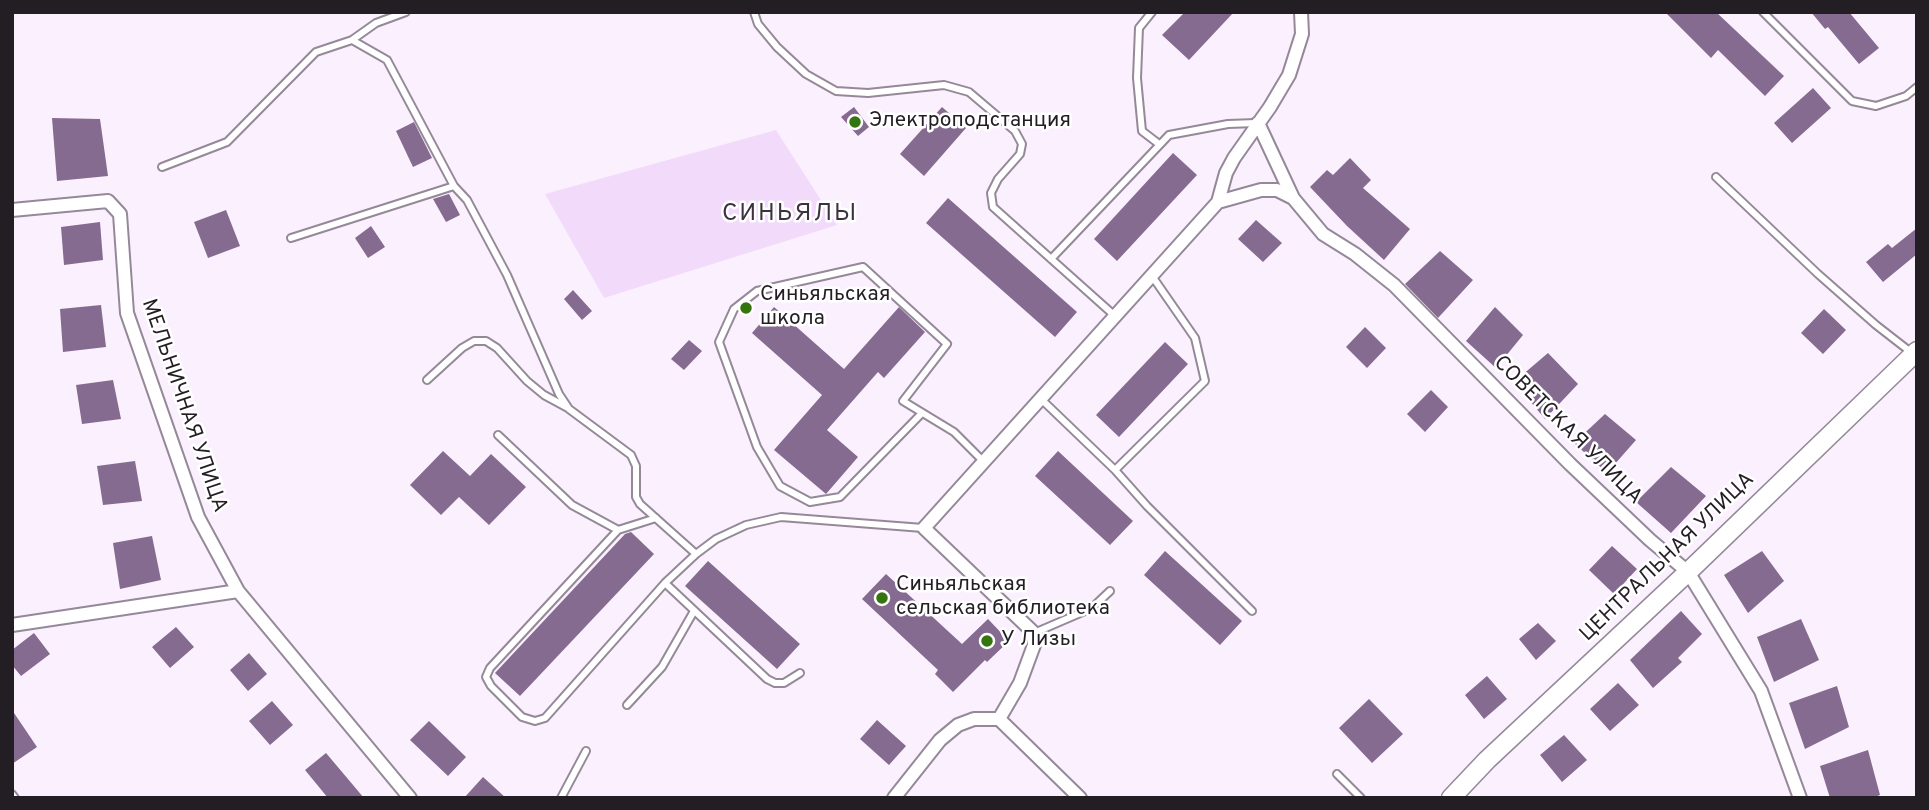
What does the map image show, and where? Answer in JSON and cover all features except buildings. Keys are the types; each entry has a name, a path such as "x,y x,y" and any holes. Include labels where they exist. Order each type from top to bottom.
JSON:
{"street":[{"path":"999,719 1020,683 1034,645 1034,633 924,528 1218,202 1226,173 1289,75 1302,34 1301,12"},
{"name":"СОВЕТСКАЯ УЛИЦА","path":"1258,123 1293,198 1323,233 1394,285 1570,464 1688,572 1761,691 1800,798"},
{"path":"1218,202 1261,190 1277,190 1293,198"},
{"name":"МЕЛЬНИЧНАЯ УЛИЦА","path":"12,210 108,201 120,214 127,313 198,517 238,591 410,798"},
{"name":"ЦЕНТРАЛЬНАЯ УЛИЦА","path":"1451,798 1487,760 1688,572 1915,353"},
{"path":"12,625 238,591"},
{"path":"894,798 940,740 958,725 974,719 999,719 1080,798"}],"lane":[{"path":"162,167 227,142 316,52 352,40 376,23 405,12"},
{"path":"754,12 758,24 777,47 806,74 836,91 868,93 944,85 969,92 1015,131 1022,144 1020,154 998,179 991,193 993,207 1115,316"},
{"path":"1152,12 1139,28 1137,78 1142,131 1159,144"},
{"path":"1763,12 1852,101 1876,106 1906,96 1917,87"},
{"path":"352,40 387,60 454,186 467,200 508,275 559,394 569,409"},
{"path":"1051,259 1169,135 1228,124 1258,123"},
{"path":"1716,177 1818,274 1876,325 1915,353"},
{"path":"291,238 454,186"},
{"path":"922,414 840,497 810,502 780,486 757,447 719,342 734,309 757,291 863,268 947,344 903,401 954,432 984,462"},
{"path":"1115,470 1205,381 1195,338 1152,276"},
{"path":"428,380 462,348 474,341 486,341 497,348 527,381 544,395 569,409 631,455 636,466 636,497 696,554"},
{"path":"1040,398 1115,470 1147,506 1252,611"},
{"path":"498,435 572,505 618,530"},
{"path":"656,518 618,530 490,667 486,677 491,686 522,717 535,721 545,718 665,583 716,539 746,525 781,517 924,528"},
{"path":"665,583 767,679 784,683 800,673"},
{"path":"1034,633 1091,608 1110,590"},
{"path":"627,705 662,667 694,611"},
{"path":"561,798 586,751"},
{"path":"1337,774 1361,798"}],"shaded area":[{"path":"776,130 837,225 604,298 545,194"}],"place":[{"name":"Электроподстанция","path":"855,122"},
{"name":"Синьяльская школа","path":"746,308"},
{"name":"Синьяльская сельская библиотека","path":"882,598"},
{"name":"У Лизы","path":"987,641"}],"district":[{"name":"СИНЬЯЛЫ","path":"790,215"}]}
